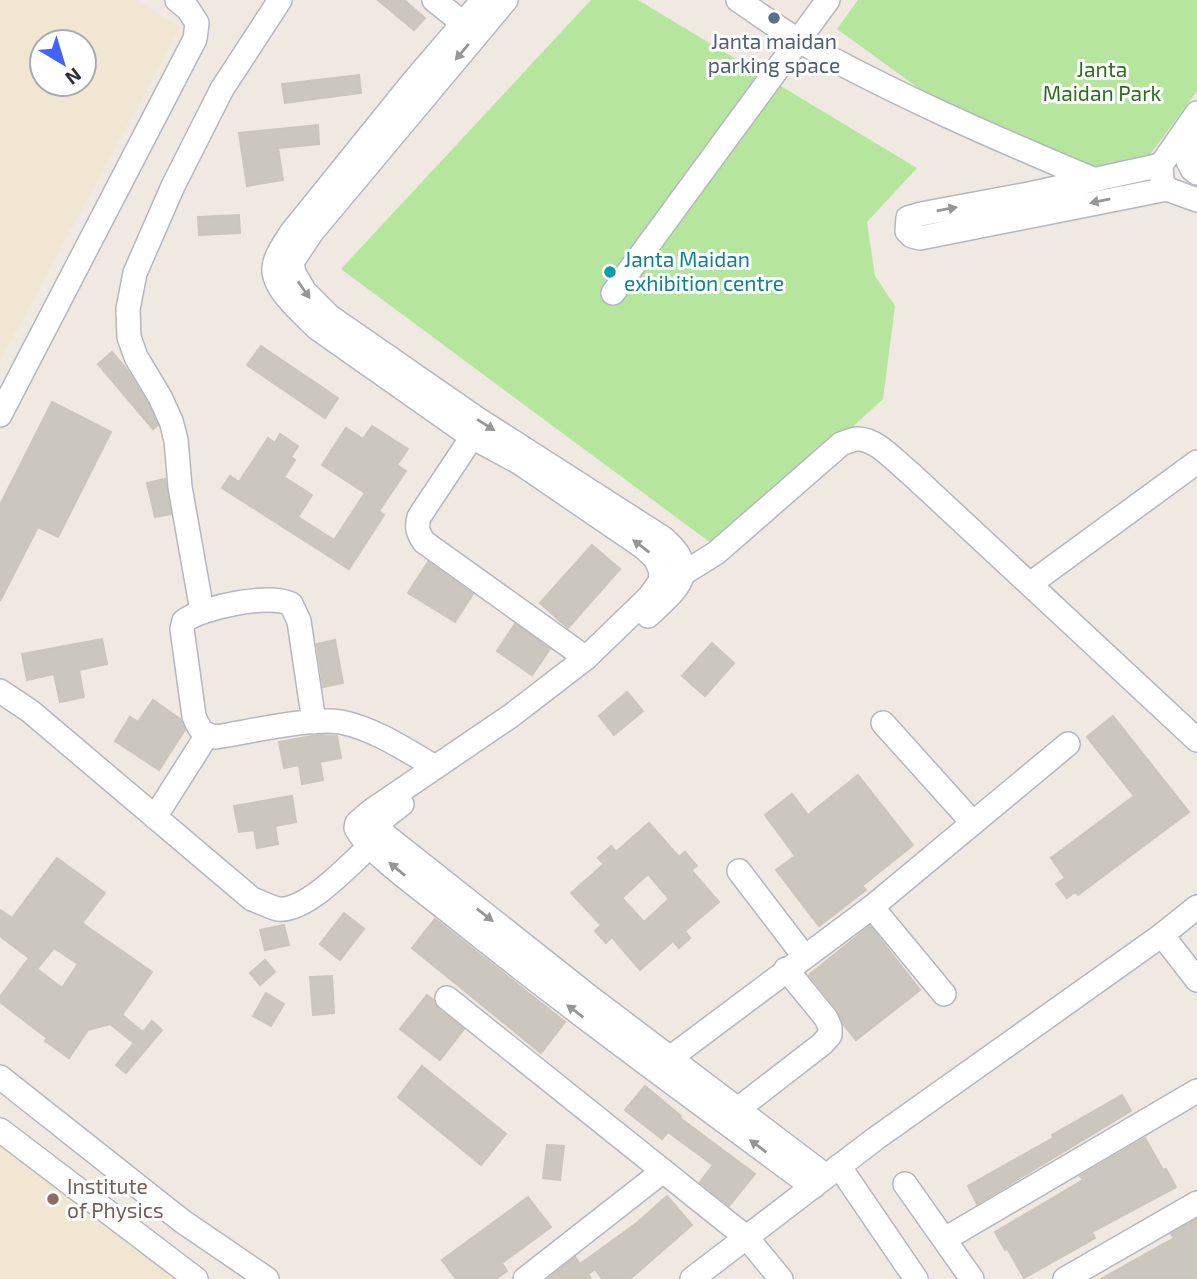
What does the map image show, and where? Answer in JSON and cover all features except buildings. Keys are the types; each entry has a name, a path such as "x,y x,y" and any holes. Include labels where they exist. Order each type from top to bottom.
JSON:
{"street":[{"path":"0,415 195,39 197,23 188,9 177,0"},
{"path":"202,611 180,487 176,440 160,397 136,358 129,337 128,309 135,274 173,186 222,89 280,0"},
{"path":"434,0 463,23"},
{"path":"483,0 291,233 274,269 279,285 295,308 317,328 472,437 520,463 643,547 655,558 661,571 660,582 649,597 586,658 477,740 371,810 357,823 356,828 370,846 536,982 826,1176"},
{"path":"506,0 312,232 292,262 294,273 317,306 373,348 476,418 663,538 676,549 684,561 684,573 678,588 580,677 500,741 392,811 383,818 380,826 385,835 826,1176 916,1279"},
{"path":"738,0 798,40 955,121 1096,180"},
{"path":"613,293 828,0"},
{"path":"1197,113 1161,165 1162,181 1167,188 1197,200"},
{"path":"1197,143 1188,161 1197,173"},
{"path":"1161,165 921,214 908,218 907,231 920,238 1167,188"},
{"path":"472,437 419,517 416,526 418,533 424,542 586,658"},
{"path":"684,573 716,553 841,444 856,439 879,447 1197,740"},
{"path":"1030,584 1197,462"},
{"path":"313,722 299,621 291,604 273,598 202,611 184,621 194,716 199,729 207,735 216,737 313,722 340,722 364,729 435,767"},
{"path":"0,691 30,711 252,900 280,909 300,904 317,893 370,846"},
{"path":"883,723 973,822"},
{"path":"155,817 207,735"},
{"path":"670,1058 872,907 1068,744"},
{"path":"738,1109 830,1035 826,1018 795,962 739,871"},
{"path":"872,907 944,994"},
{"path":"692,1279 826,1176 1162,935 1197,907"},
{"path":"1162,935 1197,980"},
{"path":"447,998 747,1238 781,1279"},
{"path":"0,1077 182,1221 267,1279"},
{"path":"945,1239 1197,1091"},
{"path":"0,1130 196,1279"},
{"path":"525,1279 663,1171"},
{"path":"905,1184 972,1279"},
{"path":"1065,1279 1197,1203"}],"shaded area":[{"path":"0,0 136,0 180,27 0,361"},
{"name":"Institute of Physics","path":"0,1118 211,1279 0,1279"}],"green space":[{"name":"Janta Maidan exhibition centre","path":"591,0 638,0 917,168 867,222 875,276 895,306 883,399 719,549 341,269"},
{"name":"Janta Maidan Park","path":"858,0 1197,0 1197,91 1149,156 1101,169 946,108 837,29"}],"place":[{"name":"Janta maidan parking space","path":"774,18"},
{"name":"Janta Maidan exhibition centre","path":"610,272"},
{"name":"Institute of Physics","path":"53,1199"}]}
